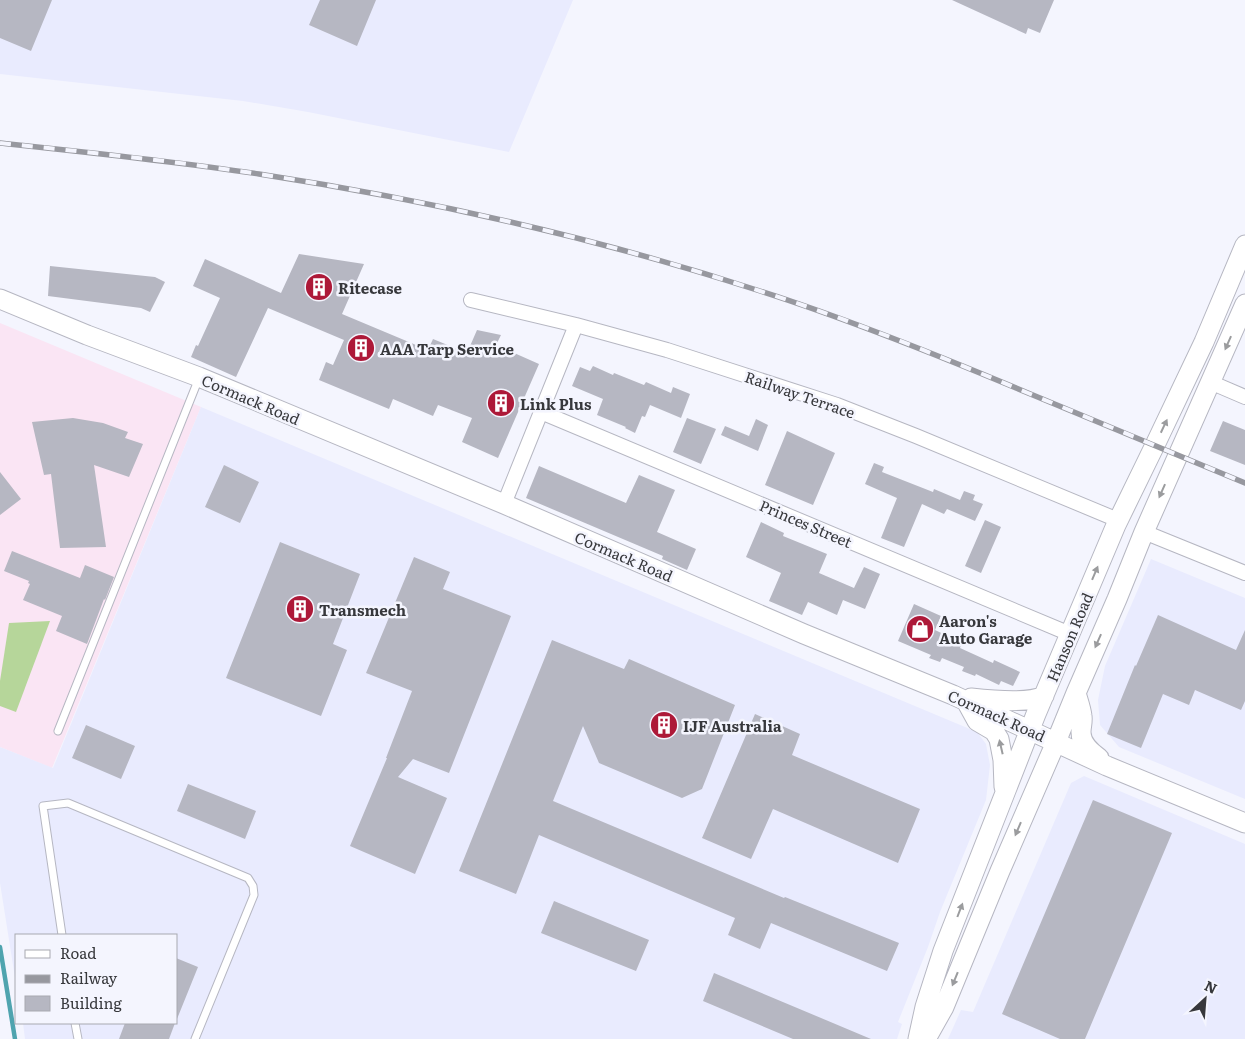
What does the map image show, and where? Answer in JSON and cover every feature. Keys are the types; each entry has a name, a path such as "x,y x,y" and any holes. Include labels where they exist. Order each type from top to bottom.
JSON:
{"main road":[{"name":"Hanson Road","path":"918,1039 925,1007 943,951 1044,696 1118,520 1204,342 1245,246"},
{"name":"Cormack Road","path":"0,299 87,335 199,377 504,504 781,624 959,698 1108,766 1245,823"},
{"name":"Hanson Road","path":"926,1039 944,1007 1144,532 1245,304"},
{"path":"1204,342 1204,370 1210,382"},
{"path":"1076,692 1083,718 1081,732 1083,742 1108,766"},
{"path":"959,698 1026,700 1044,696"},
{"path":"959,698 977,721 994,731 1000,739 1004,795"},
{"path":"1037,785 1047,770 1058,760 1108,766"}],"street":[{"name":"Railway Terrace","path":"470,300 576,325 667,350 837,405 1118,520"},
{"path":"504,504 576,325"},
{"path":"1210,382 1245,397"},
{"name":"Princes Street","path":"541,412 1070,634"},
{"path":"1144,532 1245,573"}],"lane":[{"path":"58,731 199,377"},
{"path":"62,934 43,806 68,803 248,878 253,886 254,895 195,1039"},
{"path":"76,1024 78,1039"}],"shaded area":[{"path":"0,0 573,0 509,152 243,101 0,74"},
{"path":"0,323 201,407 52,768 0,747"},
{"path":"201,407 977,732 986,744 990,765 986,800 898,1022 902,1024 897,1039 25,1039 23,1024 178,1024 178,934 15,934 15,978 0,883 0,747 53,768"},
{"path":"1151,559 1245,598 1245,799 1119,747 1100,725 1098,700 1105,666"},
{"path":"1084,776 1245,844 1245,1039 948,1039 961,1010 973,1012 1071,783"}],"green space":[{"path":"50,621 16,712 0,706 0,681 9,623"}],"building":[{"path":"0,0 52,0 31,51 0,38"},
{"path":"320,0 376,0 357,46 309,25"},
{"path":"952,0 1054,0 1040,33 1028,28 1026,34"},
{"path":"299,254 364,264 342,314 428,350 433,339 467,353 477,330 501,335 496,345 539,364 498,458 462,442 472,418 438,405 433,416 393,399 389,409 319,380 326,362 333,365 344,340 268,308 236,377 191,357 220,298 193,286 205,259 281,293"},
{"path":"50,266 155,277 165,282 150,312 141,308 48,296"},
{"path":"593,366 644,385 646,382 671,393 673,387 690,394 681,418 650,405 645,417 642,416 635,433 626,427 597,415 603,399 572,386 580,367 590,371"},
{"path":"73,418 103,423 128,432 125,438 143,444 129,477 94,465 106,547 60,548 51,474 44,475 32,422"},
{"path":"687,418 716,429 701,464 673,452"},
{"path":"756,419 768,425 758,451 721,435 725,426 749,436"},
{"path":"1223,421 1245,430 1245,465 1210,451"},
{"path":"787,431 835,453 813,505 765,485"},
{"path":"874,463 884,467 882,472 933,492 934,489 960,500 964,491 975,495 973,500 983,504 975,521 947,509 944,514 922,504 904,547 881,538 897,498 865,484"},
{"path":"224,465 259,482 240,523 205,507"},
{"path":"539,466 626,503 639,475 675,490 657,532 696,549 687,570 662,559 663,556 526,498"},
{"path":"0,472 21,499 0,515"},
{"path":"985,520 1001,527 981,573 965,566"},
{"path":"761,522 784,533 783,536 827,554 819,573 854,588 864,567 880,574 865,609 843,600 837,615 808,602 802,615 769,601 781,573 746,557"},
{"name":"Transmech","path":"280,542 360,574 333,644 347,650 321,716 226,678"},
{"path":"12,551 80,578 85,565 114,577 87,644 56,631 62,616 23,600 30,584 28,583 29,581 4,571"},
{"path":"414,557 450,572 443,589 511,616 449,773 413,759 398,777 447,798 415,874 350,846 387,758 412,691 366,673"},
{"path":"914,604 941,616 935,630 962,643 960,648 993,663 994,660 1020,672 1013,686 1001,681 999,685 976,674 975,676 962,671 964,667 942,658 940,662 929,658 931,655 898,641"},
{"path":"1158,615 1236,650 1245,630 1245,701 1241,710 1195,690 1189,705 1163,694 1141,748 1107,734"},
{"path":"552,640 624,669 629,659 735,705 702,789 682,798 599,763 583,726 553,801 784,898 899,943 887,971 771,923 760,949 728,935 735,918 539,835 516,894 459,871"},
{"path":"755,714 800,734 792,755 920,809 898,863 773,809 751,859 702,838"},
{"path":"86,725 135,746 121,779 72,758"},
{"path":"188,784 256,811 245,839 177,811"},
{"path":"1093,800 1172,833 1085,1039 1060,1039 1002,1014"},
{"path":"554,901 649,940 636,971 541,933"},
{"path":"178,959 198,967 178,1017"},
{"path":"714,973 871,1039 793,1039 703,1001"},
{"path":"125,1024 175,1024 169,1039 119,1039"}],"waterway":[{"path":"0,947 15,1039"}],"railway":[{"path":"0,143 194,165 323,184 512,222 637,254 760,291 862,326 1245,483"}],"place":[{"name":"Ritecase","path":"319,287"},
{"name":"AAA Tarp Service","path":"361,348"},
{"name":"Link Plus","path":"501,403"},
{"name":"Transmech","path":"300,609"},
{"name":"Aaron's Auto Garage","path":"920,629"},
{"name":"IJF Australia","path":"664,725"}]}
